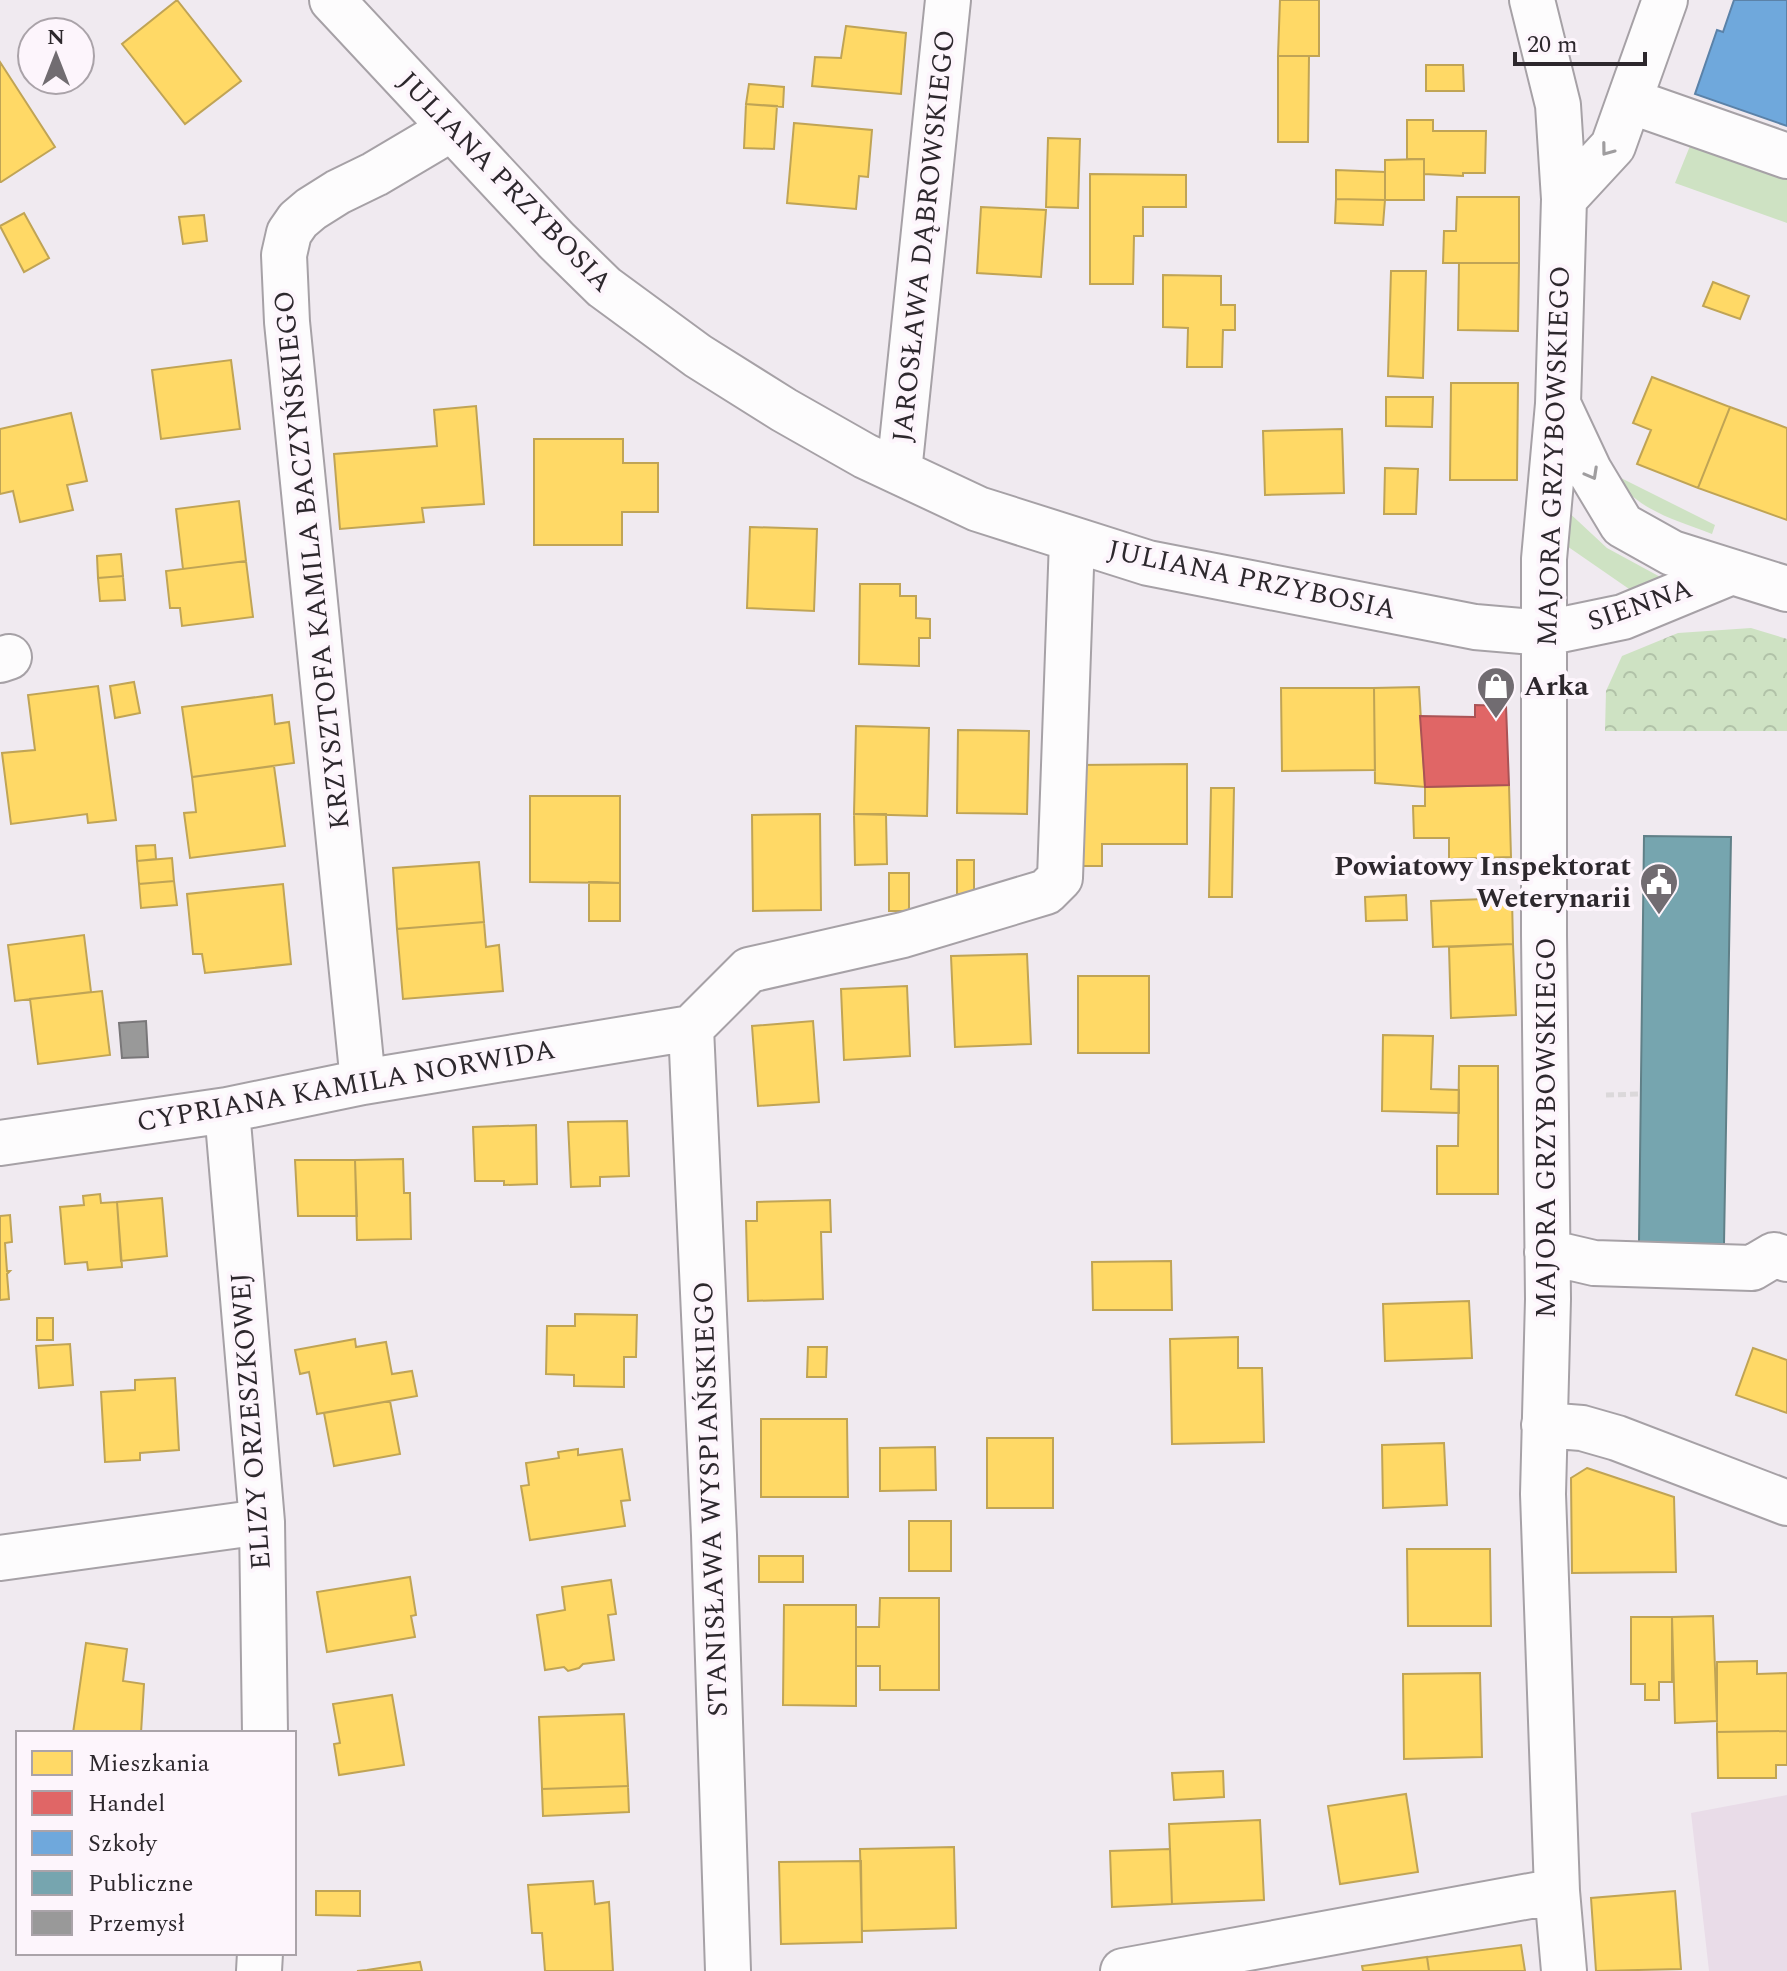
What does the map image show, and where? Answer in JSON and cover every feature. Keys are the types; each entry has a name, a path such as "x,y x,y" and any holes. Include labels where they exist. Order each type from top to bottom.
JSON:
{"street":[{"name":"JULIANA PRZYBOSIA","path":"332,0 556,240 604,287 698,356 784,410 899,472 978,509 1148,563 1475,627 1546,633"},
{"name":"JAROSŁAWA DĄBROWSKIEGO","path":"899,472 948,0"},
{"name":"MAJORA GRZYBOWSKIEGO","path":"1532,0 1558,105 1564,199 1558,404 1544,559 1547,1252 1543,1494 1557,1891 1564,1971"},
{"path":"1564,199 1613,146 1665,0"},
{"path":"1630,101 1787,156"},
{"name":"KRZYSZTOFA KAMILA BACZYŃSKIEGO","path":"363,1082 287,322 284,255 289,233 311,209 451,129"},
{"name":"SIENNA","path":"1558,404 1589,470 1622,525 1672,553 1787,589"},
{"path":"691,1028 749,970 931,926 1046,892 1060,878 1072,540"},
{"name":"SIENNA","path":"1546,633 1623,617 1732,572"},
{"name":"CYPRIANA KAMILA NORWIDA","path":"0,1143 227,1110 363,1082 691,1028"},
{"name":"STANISŁAWA WYSPIAŃSKIEGO","path":"691,1028 714,1535 728,1971"},
{"name":"ELIZY ORZESZKOWEJ","path":"227,1110 262,1522 265,1731"},
{"path":"1547,1252 1594,1263 1736,1268 1752,1268 1774,1255 1787,1259"},
{"path":"1544,1425 1582,1428 1617,1438 1787,1503"},
{"path":"0,1558 262,1522"},
{"path":"1123,1971 1557,1891"}],"path":[{"path":"1606,1095 1641,1094"}],"shaded area":[{"path":"1787,1795 1787,1971 1709,1971 1691,1813"}],"green space":[{"path":"1692,141 1787,175 1787,223 1675,183"},
{"path":"1613,474 1715,525 1712,534 1644,505"},
{"path":"1564,508 1607,548 1664,579 1632,591 1564,544"},
{"path":"1751,628 1787,639 1787,731 1605,731 1606,691 1622,656 1678,633"}],"building: Mieszkania":[{"path":"177,0 241,81 185,124 122,44"},
{"path":"1280,0 1319,0 1319,56 1278,56"},
{"path":"846,26 906,33 901,94 812,86 815,57 841,58"},
{"path":"1278,56 1309,56 1308,142 1278,142"},
{"path":"0,62 16,87 16,96 22,96 55,147 0,182"},
{"path":"1426,65 1463,65 1464,91 1426,91"},
{"path":"749,84 784,87 783,107 746,104"},
{"path":"746,104 777,106 774,149 744,148"},
{"path":"1407,120 1433,120 1433,131 1486,131 1485,173 1463,173 1463,176 1424,174 1424,159 1407,159"},
{"path":"794,123 872,130 868,177 859,176 856,209 787,203"},
{"path":"1048,138 1080,139 1078,208 1046,207"},
{"path":"1424,159 1424,200 1385,200 1385,160"},
{"path":"1336,170 1385,172 1385,200 1336,199"},
{"path":"1090,174 1186,175 1186,207 1143,207 1143,236 1134,236 1133,284 1090,284"},
{"path":"1457,197 1519,197 1519,263 1443,263 1444,231 1456,231"},
{"path":"1336,199 1385,200 1383,225 1335,223"},
{"path":"981,207 1046,210 1041,277 977,273"},
{"path":"24,213 49,258 24,272 0,226"},
{"path":"204,215 207,241 183,244 179,217"},
{"path":"1459,263 1519,263 1518,331 1458,330"},
{"path":"1391,271 1426,271 1423,378 1388,376"},
{"path":"1163,275 1221,276 1221,305 1235,305 1235,330 1223,330 1222,367 1187,367 1188,328 1163,327"},
{"path":"1713,282 1749,296 1740,319 1703,306"},
{"path":"231,360 240,429 161,439 152,370"},
{"path":"1652,377 1730,407 1698,488 1637,464 1651,430 1633,423"},
{"path":"1451,383 1518,383 1517,480 1450,480"},
{"path":"1386,397 1433,397 1432,427 1386,426"},
{"path":"476,406 484,504 422,508 424,522 340,529 334,454 437,446 434,410"},
{"path":"1730,407 1787,428 1787,520 1698,488"},
{"path":"71,413 87,481 67,485 73,510 20,522 13,491 0,494 0,429"},
{"path":"1342,429 1344,493 1265,495 1263,431"},
{"path":"534,439 623,439 623,463 658,463 658,512 622,512 622,545 534,545"},
{"path":"1385,468 1418,469 1416,514 1384,514"},
{"path":"239,501 246,561 183,569 176,509"},
{"path":"750,527 817,529 814,611 747,608"},
{"path":"121,554 123,576 98,578 97,556"},
{"path":"246,561 253,617 182,626 180,608 170,608 166,571"},
{"path":"123,576 125,600 100,601 98,578"},
{"path":"860,584 900,584 900,596 916,596 916,618 930,619 930,638 919,638 919,666 859,664"},
{"path":"134,682 140,713 115,718 110,686"},
{"path":"98,686 116,820 88,823 87,814 11,824 2,753 35,750 28,695"},
{"path":"1419,687 1425,787 1375,783 1374,688"},
{"path":"1281,688 1374,688 1375,770 1282,771"},
{"path":"272,695 275,724 289,722 294,763 192,777 182,707"},
{"path":"856,726 929,728 927,816 854,814"},
{"path":"958,730 1029,731 1027,814 957,813"},
{"path":"1187,764 1187,844 1102,844 1102,866 1078,866 1078,765"},
{"path":"274,766 285,846 190,858 184,813 196,812 192,777"},
{"path":"1509,785 1511,857 1449,859 1449,838 1414,838 1413,806 1425,806 1425,787"},
{"path":"1211,788 1234,788 1232,897 1209,897"},
{"path":"530,796 620,796 620,883 530,882"},
{"path":"820,814 821,910 753,911 752,815"},
{"path":"854,814 886,814 887,864 855,865"},
{"path":"155,845 156,859 137,861 136,846"},
{"path":"172,858 174,881 139,884 137,861"},
{"path":"957,860 974,860 974,894 957,894"},
{"path":"479,862 484,922 397,929 393,868"},
{"path":"889,873 909,873 909,911 889,911"},
{"path":"174,881 177,905 141,908 139,884"},
{"path":"589,882 620,883 620,921 589,921"},
{"path":"283,884 291,964 205,973 202,954 193,954 187,894"},
{"path":"1406,895 1407,920 1366,921 1365,897"},
{"path":"1512,898 1513,944 1433,947 1431,901"},
{"path":"484,922 486,947 499,945 503,991 403,999 397,929"},
{"path":"84,935 91,992 15,1001 8,945"},
{"path":"1513,944 1516,1015 1451,1018 1449,947"},
{"path":"1027,954 1031,1044 955,1047 951,956"},
{"path":"1078,976 1149,976 1149,1053 1078,1053"},
{"path":"907,986 910,1056 844,1060 841,989"},
{"path":"102,991 110,1055 38,1064 30,999"},
{"path":"813,1021 819,1102 758,1106 752,1026"},
{"path":"1383,1035 1433,1036 1431,1089 1459,1090 1459,1113 1382,1111"},
{"path":"1459,1066 1498,1066 1498,1194 1437,1194 1437,1146 1458,1146"},
{"path":"627,1121 629,1176 600,1177 600,1186 571,1187 568,1122"},
{"path":"536,1125 537,1184 504,1185 504,1181 475,1181 473,1127"},
{"path":"403,1159 404,1193 410,1193 411,1239 357,1240 355,1160"},
{"path":"295,1160 355,1160 357,1216 298,1216"},
{"path":"100,1194 101,1203 117,1202 122,1267 88,1270 87,1262 65,1264 60,1207 84,1205 83,1196"},
{"path":"162,1198 167,1256 121,1261 117,1202"},
{"path":"830,1200 831,1232 821,1232 823,1299 748,1301 746,1221 757,1221 757,1202"},
{"path":"10,1215 12,1242 5,1243 7,1271 10,1271 7,1274 9,1299 0,1300 0,1216"},
{"path":"1171,1261 1172,1310 1093,1310 1092,1262"},
{"path":"1469,1301 1472,1358 1385,1361 1383,1304"},
{"path":"575,1314 637,1315 636,1357 624,1357 624,1387 574,1386 574,1375 546,1374 547,1326 575,1326"},
{"path":"37,1318 53,1318 53,1340 37,1340"},
{"path":"1238,1337 1238,1368 1262,1368 1264,1442 1172,1444 1170,1339"},
{"path":"355,1339 356,1347 386,1342 392,1374 412,1371 417,1396 317,1414 309,1372 300,1374 295,1350"},
{"path":"70,1344 73,1385 39,1388 36,1346"},
{"path":"808,1347 827,1347 826,1377 807,1377"},
{"path":"1753,1348 1787,1360 1787,1413 1736,1395"},
{"path":"175,1378 179,1450 140,1453 140,1460 105,1462 101,1392 135,1390 135,1380"},
{"path":"390,1401 400,1454 334,1466 324,1413"},
{"path":"761,1419 847,1419 848,1497 761,1497"},
{"path":"987,1438 1053,1438 1053,1508 987,1508"},
{"path":"1444,1443 1447,1505 1383,1508 1382,1445"},
{"path":"935,1447 936,1490 880,1491 880,1448"},
{"path":"578,1449 578,1455 622,1449 630,1500 621,1501 625,1526 530,1540 521,1486 529,1485 526,1463 559,1458 558,1452"},
{"path":"1587,1468 1674,1497 1676,1572 1572,1573 1571,1478"},
{"path":"909,1521 951,1521 951,1571 909,1571"},
{"path":"1407,1549 1490,1549 1491,1626 1408,1626"},
{"path":"759,1556 803,1556 803,1582 759,1582"},
{"path":"410,1577 416,1615 411,1616 415,1637 327,1652 317,1592"},
{"path":"611,1580 616,1614 608,1615 614,1660 583,1664 568,1671 564,1667 545,1670 537,1615 565,1610 562,1587"},
{"path":"880,1598 939,1598 939,1690 880,1690 880,1666 856,1666 856,1627 879,1627"},
{"path":"784,1605 856,1605 856,1706 783,1705"},
{"path":"1713,1616 1717,1721 1675,1723 1672,1617"},
{"path":"1631,1617 1672,1617 1672,1682 1659,1682 1659,1700 1645,1700 1645,1684 1631,1684"},
{"path":"86,1643 127,1649 123,1681 144,1684 141,1731 73,1731"},
{"path":"1757,1661 1757,1674 1787,1673 1787,1731 1717,1732 1717,1662"},
{"path":"1480,1673 1482,1757 1404,1759 1403,1674"},
{"path":"392,1695 404,1765 339,1775 334,1744 340,1743 333,1704"},
{"path":"624,1714 628,1786 542,1789 539,1717"},
{"path":"1787,1731 1787,1765 1776,1765 1776,1778 1718,1778 1717,1732"},
{"path":"1223,1771 1224,1797 1174,1800 1172,1773"},
{"path":"628,1786 629,1812 543,1816 542,1789"},
{"path":"1406,1794 1418,1872 1340,1884 1328,1806"},
{"path":"1260,1820 1264,1900 1172,1904 1169,1824"},
{"path":"954,1847 956,1928 862,1931 860,1849"},
{"path":"1170,1849 1172,1904 1112,1907 1110,1851"},
{"path":"861,1861 862,1942 781,1944 779,1862"},
{"path":"593,1881 595,1904 609,1902 613,1971 545,1971 542,1933 532,1933 528,1885"},
{"path":"316,1891 360,1891 360,1916 316,1915"},
{"path":"1675,1891 1681,1969 1596,1971 1591,1898"},
{"path":"1521,1945 1525,1971 1429,1971 1427,1957"},
{"path":"1427,1957 1429,1971 1363,1971 1362,1966"},
{"path":"420,1962 422,1971 357,1971 367,1970"}],"building: Handel":[{"path":"1475,705 1506,706 1509,785 1425,787 1420,716 1475,717"}],"building: Szkoły":[{"path":"1734,0 1787,0 1787,126 1695,94 1717,30 1723,32"}],"building: Publiczne":[{"path":"1644,836 1731,837 1724,1244 1639,1243"}],"building: Przemysł":[{"path":"146,1021 148,1057 122,1058 119,1023"}],"place":[{"name":"Arka","path":"1496,720"},
{"name":"Powiatowy Inspektorat Weterynarii","path":"1659,916"}]}
